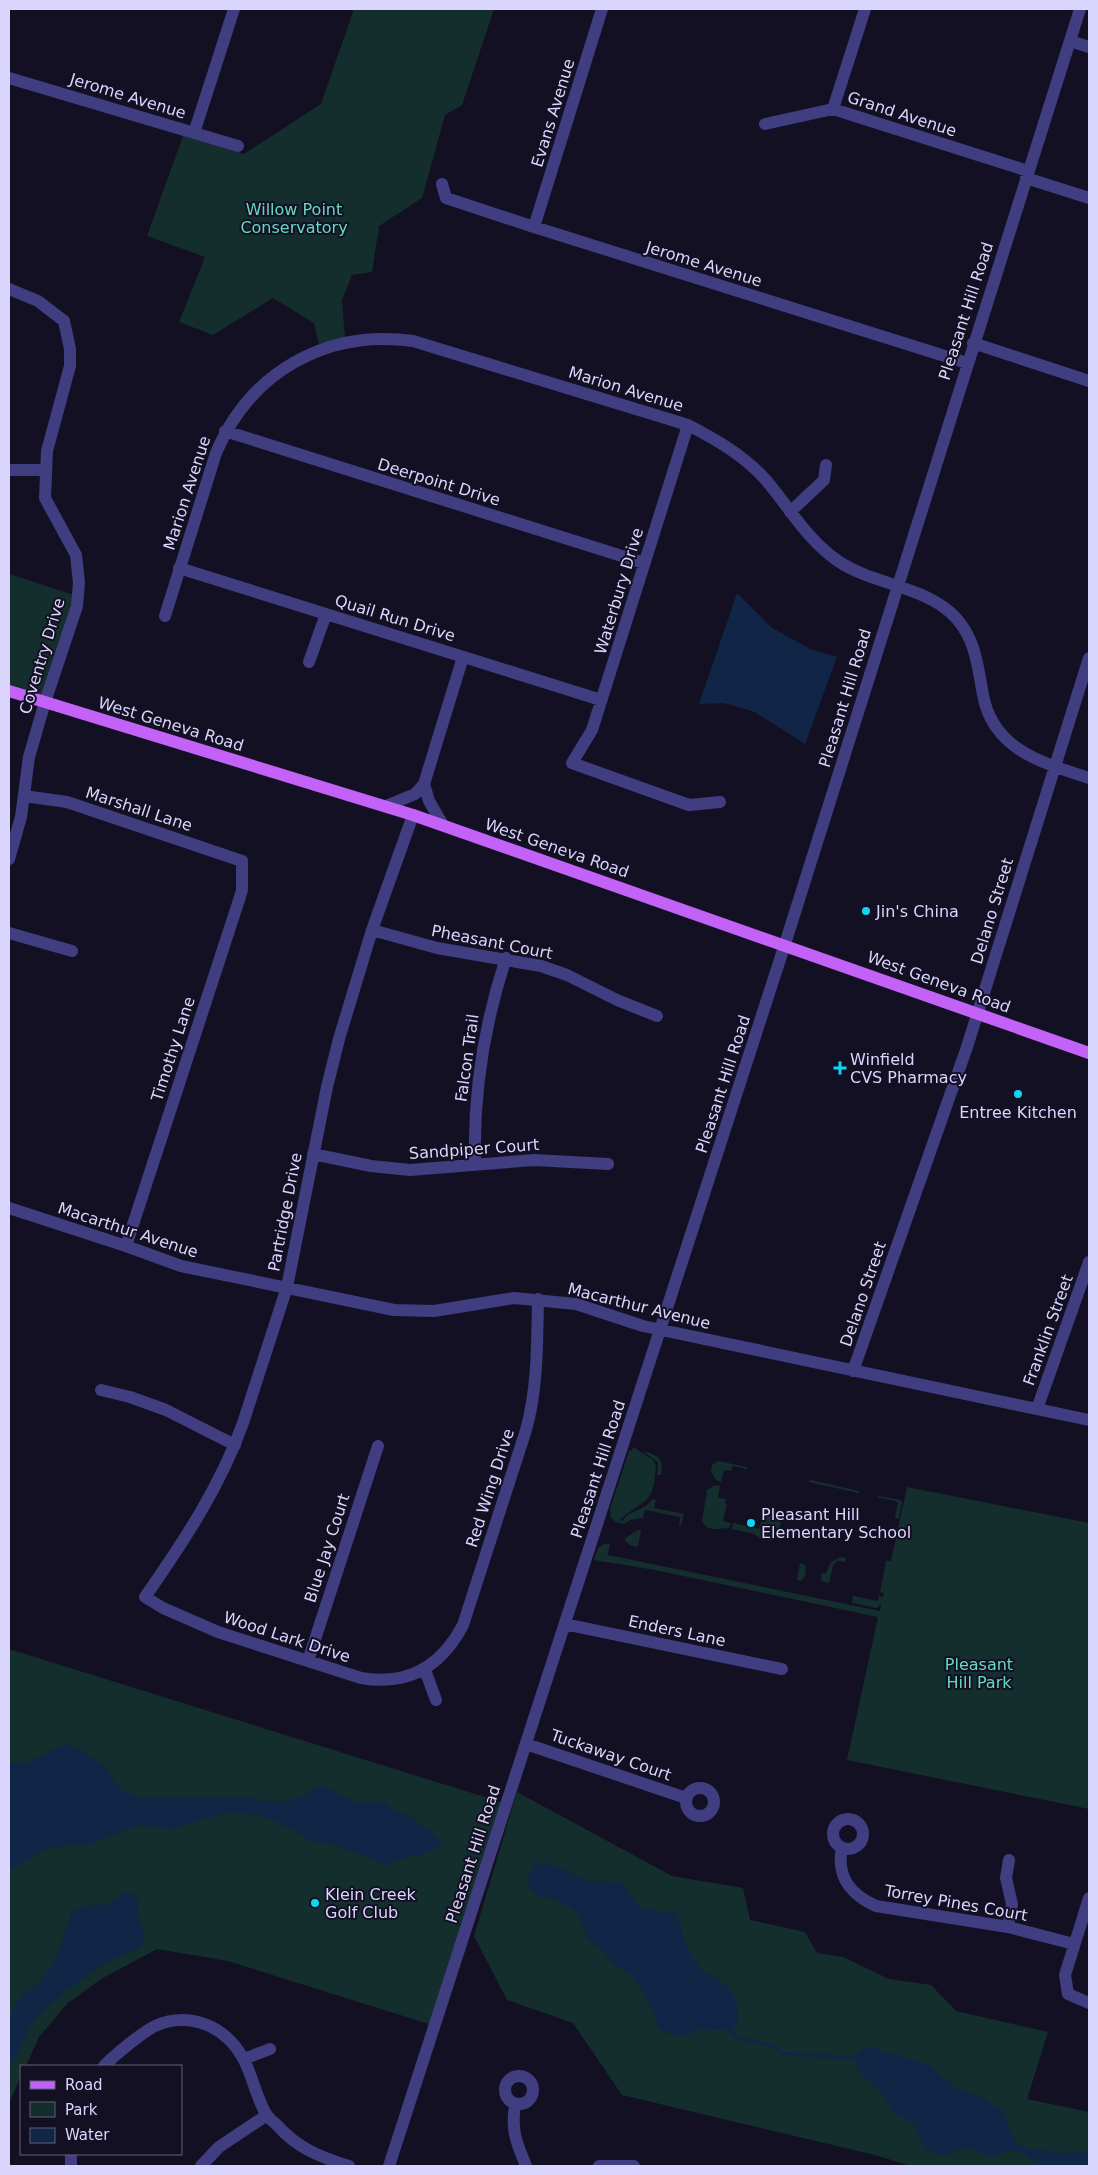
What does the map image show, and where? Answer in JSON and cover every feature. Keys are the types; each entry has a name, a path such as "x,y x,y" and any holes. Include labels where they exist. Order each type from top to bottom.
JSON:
{"main road":[{"name":"West Geneva Road","path":"9,691 443,825 785,944 1089,1053"}],"street":[{"path":"194,133 234,9"},
{"name":"Evans Avenue","path":"534,227 602,9"},
{"path":"833,109 865,9"},
{"name":"Pleasant Hill Road","path":"389,2166 785,944 973,343 1080,9"},
{"path":"1070,41 1089,47"},
{"name":"Jerome Avenue","path":"9,78 238,146"},
{"name":"Grand Avenue","path":"765,124 833,109 1089,198"},
{"name":"Jerome Avenue","path":"442,184 446,198 967,363"},
{"name":"Coventry Drive","path":"9,289 38,301 64,320 70,349 70,366 47,451 45,498 76,555 79,583 77,606 29,757 19,828 9,859"},
{"name":"Marion Avenue","path":"165,616 216,453 225,431 243,405 271,377 301,357 349,342 385,339 413,341 688,426 720,442 748,463 765,480 807,534 838,560 867,576 928,599 954,616 968,635 976,656 986,705 998,732 1016,748 1038,760 1089,778"},
{"path":"973,343 1089,380"},
{"name":"Waterbury Drive","path":"688,426 592,730 572,763 689,804 720,802"},
{"name":"Deerpoint Drive","path":"225,431 644,563"},
{"path":"790,512 824,480 826,465"},
{"path":"9,470 45,470"},
{"name":"Quail Run Drive","path":"179,568 601,700"},
{"path":"309,662 326,614"},
{"path":"386,806 415,794 424,784 463,657"},
{"name":"Delano Street","path":"853,1370 977,1013 1089,658"},
{"path":"424,784 429,801 443,825"},
{"name":"Marshall Lane","path":"24,796 67,802 242,861"},
{"name":"Partridge Drive","path":"145,1597 197,1520 214,1490 235,1445 287,1287 313,1154 339,1039 372,930 413,815"},
{"name":"Timothy Lane","path":"126,1246 240,900 242,861"},
{"name":"Pheasant Court","path":"372,930 437,948 506,958 541,966 567,974 617,1000 657,1016"},
{"path":"9,933 72,951"},
{"name":"Falcon Trail","path":"475,1165 476,1106 486,1033 493,996 506,958"},
{"name":"Sandpiper Court","path":"313,1154 378,1167 410,1170 439,1170 534,1160 608,1164"},
{"name":"Macarthur Avenue","path":"9,1208 181,1266 394,1310 420,1312 446,1310 497,1299 514,1298 576,1304 643,1326 1089,1420"},
{"name":"Franklin Street","path":"1037,1409 1089,1262"},
{"name":"Red Wing Drive","path":"425,1670 452,1644 463,1625 532,1411 536,1378 538,1299"},
{"path":"101,1390 130,1397 166,1410 235,1445"},
{"name":"Blue Jay Court","path":"308,1661 378,1446"},
{"name":"Wood Lark Drive","path":"145,1597 194,1623 350,1676 377,1681 410,1678 425,1670"},
{"name":"Enders Lane","path":"565,1624 782,1669"},
{"path":"425,1670 436,1700"},
{"name":"Tuckaway Court","path":"526,1744 686,1798"},
{"name":"Torrey Pines Court","path":"842,1848 840,1867 846,1884 869,1903 884,1909 1008,1928 1074,1944"},
{"path":"1008,1928 1012,1904 1006,1878 1009,1860"},
{"path":"1089,1898 1065,1975 1068,1994 1089,2003"},
{"path":"105,2065 154,2026 185,2020 211,2025 229,2038 244,2059 250,2078 267,2115 284,2134 304,2149 322,2158 349,2166"},
{"path":"244,2059 270,2049"},
{"path":"515,2104 512,2124 526,2166"},
{"path":"201,2166 220,2147 267,2115"},
{"path":"599,2166 634,2166"}],"green space":[{"name":"Willow Point Conservatory","path":"354,9 494,9 462,105 445,115 422,198 379,226 372,272 352,275 342,300 345,339 319,345 314,323 273,298 213,335 179,322 205,257 147,236 183,136 244,154 321,104"},
{"path":"9,574 74,595 44,696 9,686"},
{"path":"633,1447 653,1460 656,1466 655,1479 647,1500 620,1520 646,1506 653,1499 656,1500 654,1508 684,1514 681,1526 679,1525 680,1517 645,1510 643,1518 630,1520 624,1524 616,1522 611,1518 610,1509 629,1451"},
{"path":"642,1451 659,1458 662,1465 661,1475 657,1475 658,1462"},
{"path":"718,1461 747,1467 747,1469 733,1466 731,1471 724,1470 721,1482 716,1480 711,1472 712,1465"},
{"path":"811,1480 859,1491 859,1493 808,1482"},
{"path":"715,1485 720,1486 718,1498 726,1499 725,1504 727,1504 723,1521 731,1523 729,1528 707,1527 702,1521 707,1490"},
{"name":"Pleasant Hill Park","path":"907,1487 1089,1523 1089,1809 847,1760 878,1617 655,1570 594,1560 598,1548 604,1544 610,1544 608,1555 880,1611 881,1603 877,1608 852,1603 853,1596 878,1601 879,1596 883,1597 884,1593 880,1592 886,1561 891,1561"},
{"path":"878,1496 901,1500 899,1519 895,1518 898,1502"},
{"path":"763,1512 782,1516 778,1537 771,1541 761,1539 754,1534 732,1529 733,1523 759,1529"},
{"path":"641,1530 638,1547 630,1545 625,1541 625,1538"},
{"path":"841,1557 846,1558 845,1562 837,1561 833,1566 829,1583 821,1581 822,1573 826,1573 831,1562"},
{"path":"800,1563 805,1565 806,1574 801,1581 797,1580"},
{"path":"9,1649 504,1803 432,2025 228,1961 157,1949 101,1979 68,2003 39,2037 26,2065 20,2065 20,2078 9,2104"},
{"path":"517,1792 672,1876 743,1888 750,1920 805,1932 817,1953 843,1957 889,1979 931,1985 956,2011 1048,2032 1027,2099 1089,2112 1089,2166 911,2166 875,2155 622,2095 573,2023 507,2000 474,1936"}],"water":[{"path":"737,593 772,628 812,650 837,657 805,744 755,712 724,703 699,704"},
{"path":"71,1744 104,1766 124,1793 127,1791 138,1798 243,1797 270,1802 284,1801 304,1796 318,1785 324,1786 358,1804 386,1802 396,1812 412,1817 427,1829 431,1828 434,1836 441,1840 437,1849 419,1856 409,1856 387,1865 331,1844 312,1841 288,1827 261,1816 238,1812 219,1815 171,1829 138,1825 91,1844 46,1848 9,1871 9,1763 30,1762 62,1746"},
{"path":"549,1863 587,1881 621,1882 639,1906 644,1909 676,1913 686,1945 700,1969 720,1980 730,1989 738,2007 735,2027 719,2030 701,2029 687,2035 675,2036 658,2029 654,2011 647,2002 646,1995 630,1975 614,1965 603,1951 587,1938 581,1918 577,1913 559,1901 540,1897 529,1889 530,1872 534,1868"},
{"path":"127,1892 134,1894 137,1899 141,1926 145,1933 142,1945 101,1966 46,2008 33,2022 9,2066 9,2035 12,2013 21,1997 42,1980 49,1970 61,1946 71,1912 85,1906 109,1904"},
{"path":"866,2047 893,2055 902,2055 905,2058 928,2064 954,2087 984,2098 994,2106 998,2106 1006,2117 1016,2142 1028,2149 1044,2148 1035,2156 1036,2165 1025,2154 1012,2150 991,2158 979,2152 966,2149 942,2155 931,2152 924,2144 914,2124 893,2111 880,2091 858,2069 855,2058"},
{"path":"1046,2149 1056,2153 1089,2151 1089,2166 1038,2166 1037,2155"}],"waterway":[{"path":"534,1863 542,1868"},
{"path":"726,2026 738,2038 776,2047 782,2053 852,2058 859,2061"}],"place":[{"name":"Jin's China","path":"866,911"},
{"name":"Winfield CVS Pharmacy","path":"840,1068"},
{"name":"Entree Kitchen","path":"1018,1094"},
{"name":"Pleasant Hill Elementary School","path":"751,1523"},
{"name":"Klein Creek Golf Club","path":"315,1903"}]}
